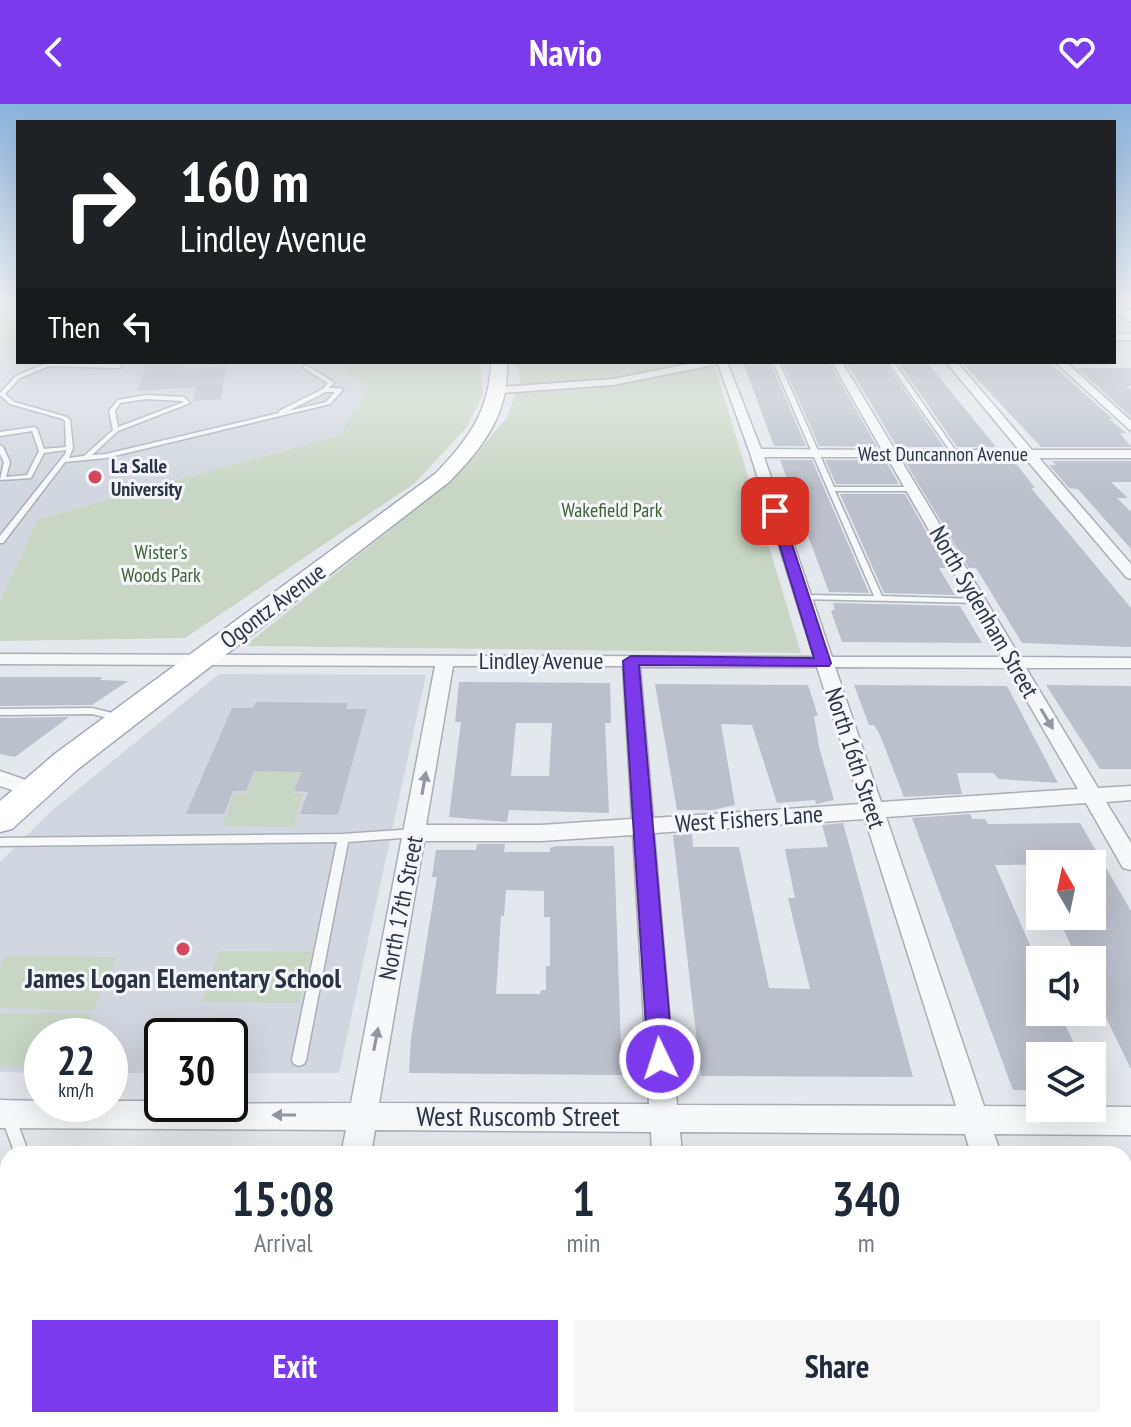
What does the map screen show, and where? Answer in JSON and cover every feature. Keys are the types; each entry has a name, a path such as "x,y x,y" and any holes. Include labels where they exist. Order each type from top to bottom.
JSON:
{"main road":[{"name":"Ogontz Avenue","path":"0,820 124,718 442,478 483,431 501,390 499,366"}],"street":[{"path":"501,390 613,382 696,366"},
{"name":"North 16th Street","path":"723,366 804,597 823,663 983,1146"},
{"name":"North Sydenham Street","path":"839,366 1131,862"},
{"path":"954,366 1131,574"},
{"path":"1064,366 1131,427"},
{"name":"West Duncannon Avenue","path":"756,453 1131,454"},
{"name":"Lindley Avenue","path":"0,659 1131,663"},
{"path":"631,661 667,1146"},
{"name":"North 17th Street","path":"357,1146 445,662"},
{"path":"0,778 33,790"},
{"name":"West Fishers Lane","path":"415,833 541,833 1131,793"},
{"name":"West Ruscomb Street","path":"4,1114 1131,1121"}],"lane":[{"path":"0,541 64,460 70,448 68,421 65,418 12,403 2,394 18,377 45,366"},
{"path":"113,366 119,366"},
{"path":"778,366 879,599"},
{"path":"894,366 955,454"},
{"path":"281,412 325,390 331,383 306,367"},
{"path":"64,460 106,456 328,403 340,390 325,390"},
{"path":"86,458 116,430 187,403 176,397 118,402 112,411 116,430"},
{"path":"0,434 34,429 42,451 29,477 2,479 7,462 0,447"},
{"path":"42,451 70,448"},
{"path":"832,489 913,489"},
{"path":"804,597 978,601"},
{"path":"0,712 92,711 124,718"},
{"path":"0,842 343,838 415,833"},
{"path":"299,1060 343,838"},
{"path":"4,1114 18,1146"}],"shaded area":[{"name":"La Salle University","path":"0,366 341,366 368,386 340,435 38,519 0,601"},
{"name":"James Logan Elementary School","path":"219,674 426,675 339,1073 248,1073 248,1018 144,1018 144,1073 128,1073 128,1018 24,1018 24,1073 0,1072 0,862 48,814"}],"green space":[{"name":"Wister's Woods Park","path":"341,366 480,366 483,395 466,428 415,483 185,638 0,641 0,601 38,519 340,435 368,386"},
{"name":"Wakefield Park","path":"516,366 712,366 801,653 245,646 457,476 506,419 521,380"},
{"path":"255,771 300,771 293,793 303,794 293,827 222,826 234,794 246,794"},
{"path":"219,951 312,952 299,1003 201,1002"},
{"path":"6,956 117,957 93,1010 0,1008 0,967"},
{"path":"0,1013 92,1013 90,1018 24,1018 24,1066 0,1065"}],"building":[{"path":"146,366 183,366 182,369 226,366 221,399 193,401 196,387 137,391"},
{"path":"744,366 772,366 806,446 774,446"},
{"path":"784,366 831,366 877,447 819,446"},
{"path":"848,366 888,366 944,447 897,447"},
{"path":"901,366 930,366 996,447 957,447"},
{"path":"965,366 1053,366 1113,419 1109,419 1126,433 1120,433 1131,447 1041,447"},
{"path":"1077,368 1131,368 1131,386 1126,386 1131,390 1131,417"},
{"path":"780,460 812,460 869,593 829,592"},
{"path":"825,460 885,460 899,484 836,484"},
{"path":"904,460 1007,461 1017,465 1035,488 1031,488 1131,608 1131,647 1022,643 976,568 969,568"},
{"path":"1052,461 1131,461 1131,482 1111,482 1128,498 1117,498 1131,512 1131,549 1078,489 1069,488 1049,465 1056,465"},
{"path":"840,494 905,494 947,568 939,568 955,595 884,593"},
{"path":"833,603 960,606 982,643 842,642 831,611 835,609"},
{"path":"0,677 102,677 100,680 128,681 92,705 0,706"},
{"path":"459,682 610,683 611,723 605,723 609,813 509,810 507,822 449,817 461,722 455,722","holes":["516,723 552,723 549,776 511,776"]},
{"path":"655,684 808,685 818,716 814,716 819,747 834,800 816,804 815,800 777,803 752,725 721,724 735,805 713,810 677,810"},
{"path":"854,685 1007,686 1058,783 999,779 993,773 957,773 962,794 904,797 880,735 874,725 869,725"},
{"path":"1046,685 1131,686 1131,769 1100,769"},
{"path":"256,702 347,703 346,709 367,709 338,815 300,814 308,792 294,791 301,772 254,771 246,791 233,791 224,814 186,814 232,708 253,708"},
{"path":"69,717 15,757 0,754 0,718"},
{"path":"970,814 972,819 985,819 988,824 1080,823 1096,850 1026,850 1026,865 995,865 1030,946 1026,946 1026,1026 1066,1026 1073,1042 1026,1042 1026,1090 1013,1090 912,818"},
{"path":"843,823 913,1077 701,1076 673,835 692,834 693,847 739,847 769,988 810,989 788,898 795,898 785,849 828,847 822,825"},
{"path":"477,844 505,844 504,852 550,852 550,848 555,846 614,846 622,1075 409,1073 411,1038 437,877 432,877 436,850 476,850","holes":["506,890 544,891 544,917 550,917 550,966 546,966 546,990 541,990 540,994 496,994 501,916 504,916"]},
{"path":"1106,868 1131,911 1131,1069 1106,1018 1106,946 1071,946 1064,930 1106,930"}],"place":[{"name":"La Salle University","path":"95,477"},
{"name":"James Logan Elementary School","path":"183,949"}],"route":[{"path":"660,1059 631,661 823,663 775,511"}]}
